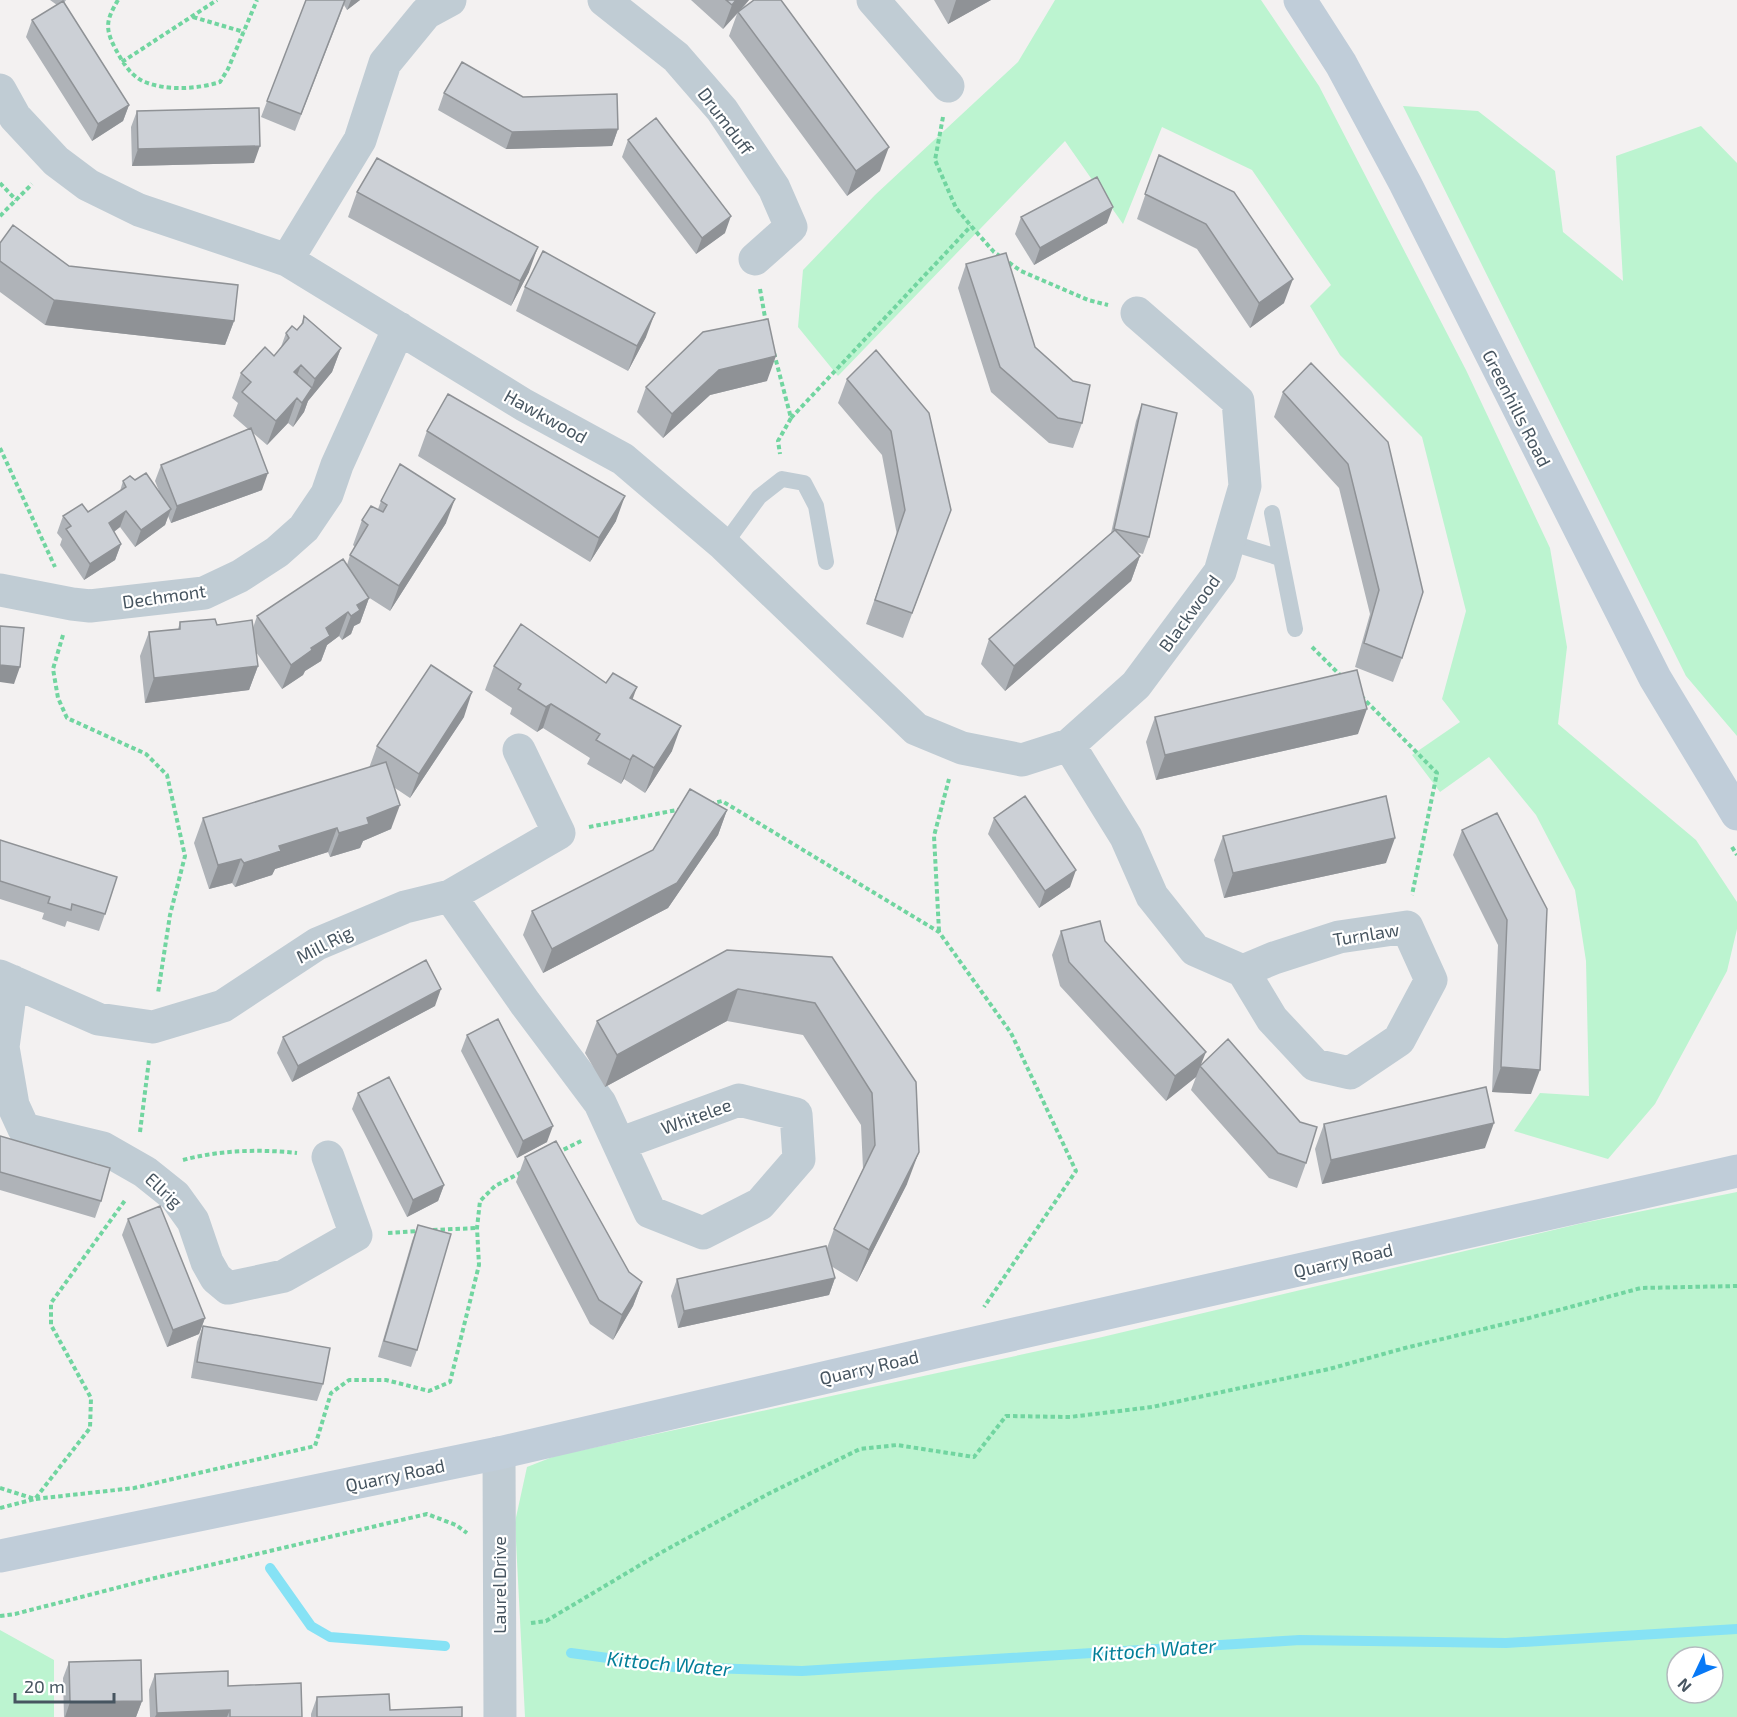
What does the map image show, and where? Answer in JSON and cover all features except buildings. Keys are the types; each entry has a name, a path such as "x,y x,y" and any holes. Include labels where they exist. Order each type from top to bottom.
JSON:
{"street":[{"path":"287,261 360,140 385,63 426,13 450,0"},
{"name":"Drumduff","path":"604,0 676,57 722,110 774,188 791,227 755,259"},
{"path":"873,0 948,86"},
{"name":"Greenhills Road","path":"1300,0 1341,64 1405,183 1655,678 1737,814"},
{"name":"Hawkwood","path":"0,90 15,117 56,161 88,185 139,210 287,261 524,405 623,459 724,545 916,729 962,748 1022,760 1069,745"},
{"name":"Blackwood","path":"1069,745 1136,685 1220,573 1245,486 1238,401 1137,313"},
{"name":"Dechmont","path":"0,590 90,606 204,592 240,576 277,552 304,528 327,494 337,465 399,328"},
{"path":"1069,745 1126,837 1152,896 1194,950 1243,971"},
{"path":"519,750 559,833"},
{"name":"Mill Rig","path":"6,979 98,1019 153,1027 223,1006 317,944 405,907 450,896 559,833"},
{"name":"Whitelee","path":"450,896 525,1003 600,1103 614,1135 650,1212 703,1233 760,1204 799,1159 796,1114 739,1100 614,1135"},
{"name":"Turnlaw","path":"1407,927 1431,980 1399,1040 1350,1073 1315,1065 1272,1019 1243,971 1274,957 1339,937 1407,927"},
{"name":"Ellrig","path":"6,979 3,1047 13,1105 24,1129 104,1148 145,1172 175,1196 181,1204 193,1221 207,1262 216,1278 228,1288 284,1276 356,1235"},
{"path":"328,1157 356,1235"},
{"name":"Quarry Road","path":"0,1557 499,1453 1737,1171"},
{"name":"Laurel Drive","path":"499,1453 500,1717"}],"lane":[{"path":"724,545 759,497 782,479 804,483 816,506 826,562"},
{"path":"1272,513 1295,629"},
{"path":"1229,542 1280,558"}],"path":[{"path":"118,0 108,16 108,35 122,62 145,82 170,87 207,86 220,82 228,69 257,0"},
{"path":"122,62 217,0"},
{"path":"192,17 244,32"},
{"path":"948,86 935,160 956,208 994,252 1021,271 1088,300 1137,313"},
{"path":"0,216 56,161"},
{"path":"0,183 16,200"},
{"path":"782,479 778,441 791,418 971,226"},
{"path":"755,259 763,311 769,333"},
{"path":"772,344 791,418"},
{"path":"1295,629 1345,680"},
{"path":"1353,688 1437,773 1415,872 1407,927"},
{"path":"939,932 934,836 950,776"},
{"path":"698,806 722,801 939,932 1011,1033 1076,1171 957,1347"},
{"path":"559,833 687,808"},
{"path":"547,1159 614,1135"},
{"path":"145,1172 204,1154 266,1149 328,1157"},
{"path":"0,1488 35,1499 134,1488 304,1449 315,1446 331,1393 349,1380 386,1380 429,1391 450,1382 479,1265 477,1228 480,1201 495,1186 526,1170"},
{"path":"356,1235 477,1228"},
{"path":"500,1628 546,1621 691,1536 768,1494 860,1449 897,1445 974,1457 1006,1416 1070,1418 1152,1407 1329,1370 1405,1348 1641,1288 1737,1286"},
{"path":"0,1616 428,1514 456,1525 485,1546 499,1549"}],"green space":[{"path":"1055,0 1261,0 1319,86 1466,370 1550,548 1567,647 1558,724 1696,840 1737,902 1737,929 1727,971 1655,1104 1608,1159 1514,1131 1540,1093 1589,1096 1586,961 1575,890 1536,815 1489,757 1440,792 1412,755 1460,722 1442,699 1466,611 1422,437 1340,355 1310,306 1331,285 1252,170 1162,127 1123,224 1065,141 838,376 798,327 803,270 875,195 1018,62"},
{"path":"1403,106 1478,111 1555,171 1563,232 1623,281 1616,156 1701,126 1737,163 1737,736 1686,676"},
{"path":"1737,1192 1737,1717 525,1717 515,1522 527,1467 555,1456 1098,1338 1583,1223"},
{"path":"0,1630 54,1660 54,1717 0,1717"}],"waterway":[{"name":"Kittoch Water","path":"270,1568 311,1626 330,1637 445,1646"},
{"name":"Kittoch Water","path":"571,1653 674,1667 802,1671 1300,1640 1506,1643 1737,1629"}]}
